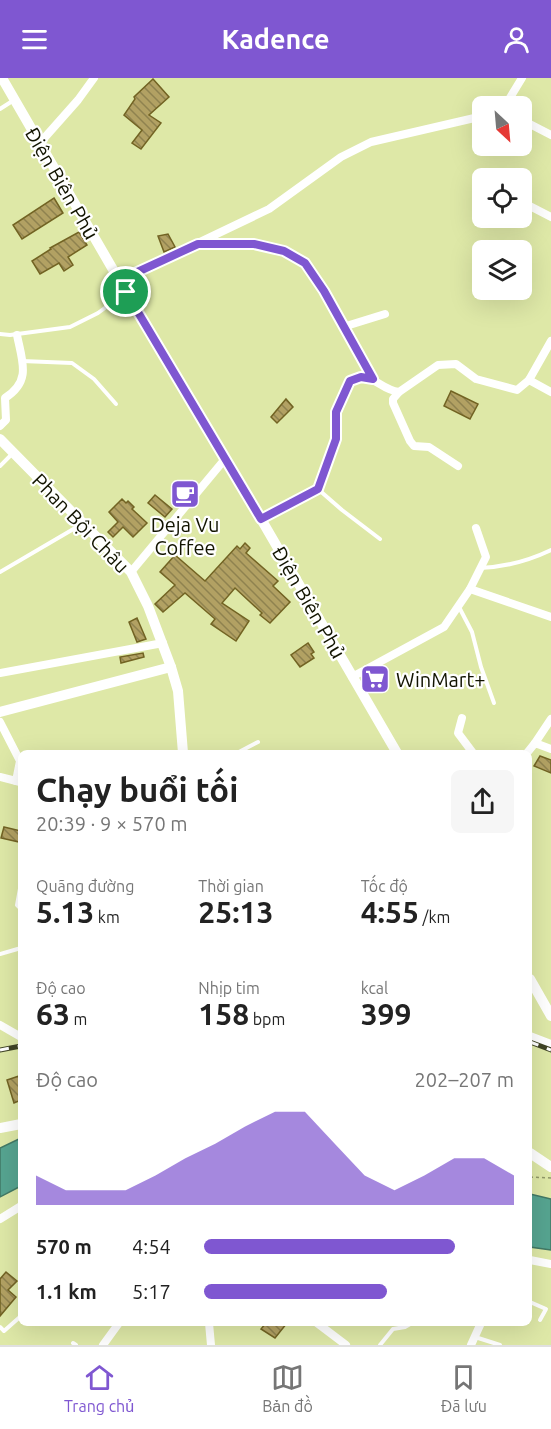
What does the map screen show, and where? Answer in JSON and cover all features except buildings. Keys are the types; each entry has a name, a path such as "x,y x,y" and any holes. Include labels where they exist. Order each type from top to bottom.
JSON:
{"main road":[{"name":"Điện Biên Phủ","path":"2,78 395,750"},
{"name":"Phan Bội Châu","path":"0,439 131,572 163,643 178,691 183,750"},
{"path":"0,712 171,667"},
{"path":"532,982 550,1010"},
{"path":"0,1128 18,1125"},
{"path":"532,1154 551,1167"}],"street":[{"path":"39,144 94,78"},
{"path":"512,96 522,78"},
{"path":"126,292 133,274 269,209 341,157 371,142 472,119"},
{"path":"532,125 551,135"},
{"path":"532,207 551,217"},
{"path":"198,244 254,244 284,251 305,263 324,291 373,379"},
{"path":"343,327 385,314"},
{"path":"0,426 6,420 5,398 16,392 25,374 17,334"},
{"path":"458,466 429,447 414,446 393,399 399,392 438,365 456,364 476,379 517,390 529,380 551,340"},
{"path":"261,519 318,489 336,439 336,412 350,381 361,377 373,379 392,391 399,392"},
{"path":"529,380 551,392"},
{"path":"131,572 225,459"},
{"path":"352,677 444,627 470,589 486,557 476,528"},
{"path":"470,589 551,617"},
{"path":"0,673 163,643"},
{"path":"462,718 458,733 471,750"},
{"path":"529,750 551,719"},
{"path":"0,722 18,757"},
{"path":"535,743 551,749"},
{"path":"0,777 18,782"},
{"path":"0,1025 18,1035"},
{"path":"532,1037 551,1044"},
{"path":"0,1219 18,1208"},
{"path":"532,1260 551,1263"},
{"path":"103,1345 117,1326"},
{"path":"209,1326 211,1345"},
{"path":"321,1326 346,1345"},
{"path":"471,1345 480,1326"}],"lane":[{"path":"0,109 14,99"},
{"path":"0,334 70,327 98,313 126,292"},
{"path":"22,361 72,363 94,379 116,404"},
{"path":"0,466 13,453"},
{"path":"318,489 380,539"},
{"path":"0,572 83,524"},
{"path":"480,568 500,568 535,558 551,550"},
{"path":"458,606 472,633 494,703"},
{"path":"243,750 258,742"},
{"path":"0,954 18,949"},
{"path":"532,1303 546,1309 540,1320"},
{"path":"0,1327 4,1331 18,1319"},
{"path":"380,1345 393,1329 407,1326"},
{"path":"475,1337 500,1345"}],"path":[{"path":"532,1177 551,1178"}],"water":[{"path":"18,1139 18,1188 0,1197 0,1148"},
{"path":"532,1194 551,1199 551,1250 532,1247"}],"railway":[{"path":"532,1043 551,1050"},
{"path":"0,1050 18,1047"}],"place":[{"name":"Deja Vu Coffee","path":"185,494"},
{"name":"WinMart+","path":"375,679"}],"route":[{"path":"198,244 254,244 284,251 305,263 324,291 373,379 361,377 350,381 342,396 336,412 336,439 332,455 318,489 261,519 126,292 133,274 198,244"}]}
